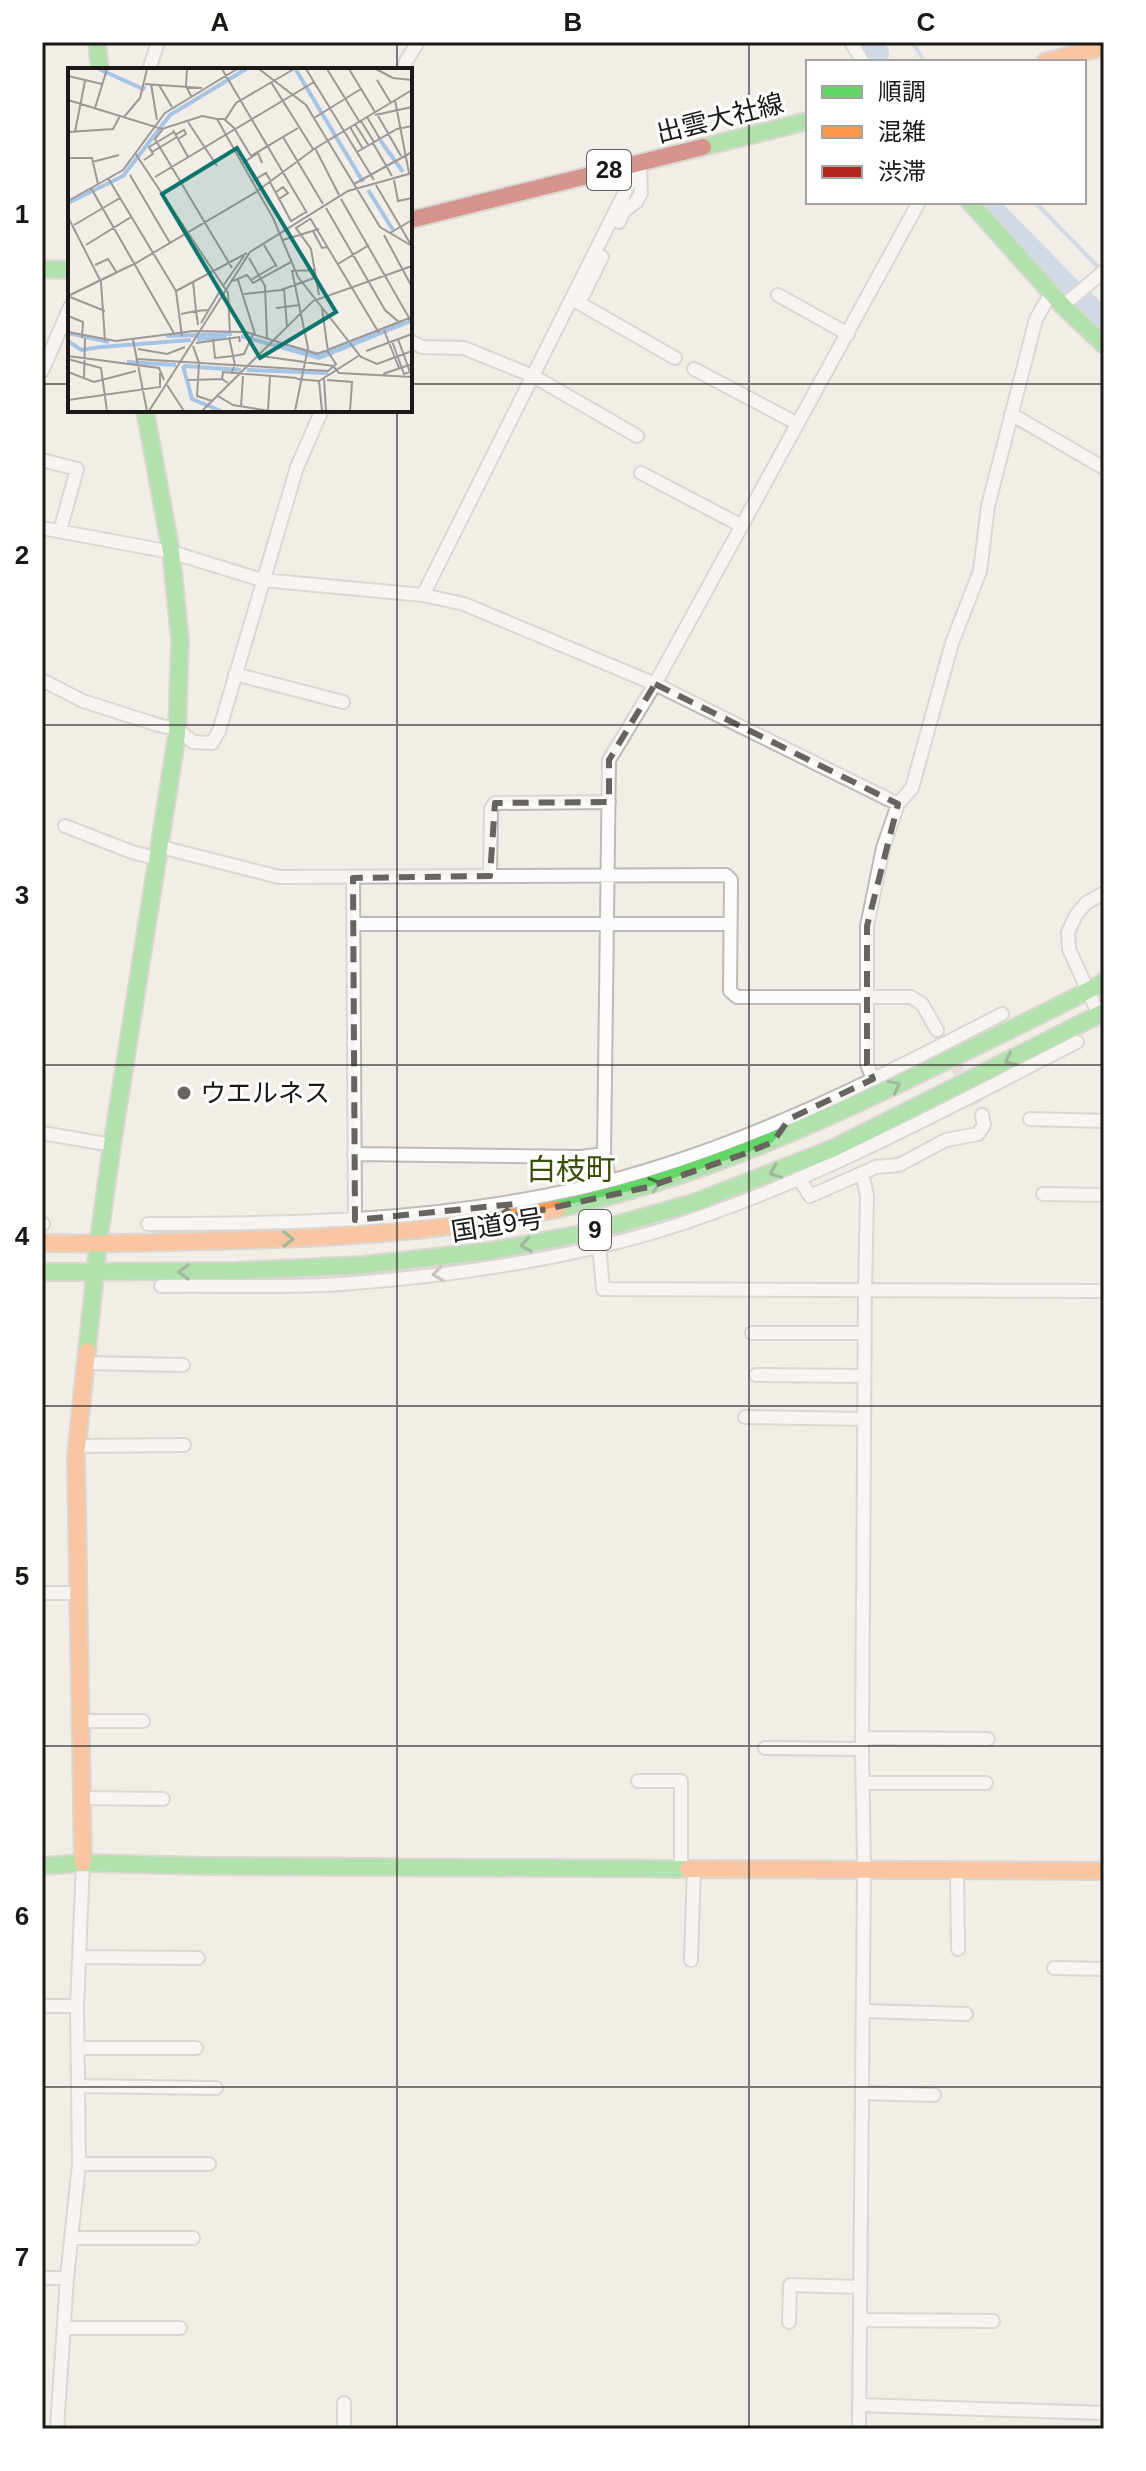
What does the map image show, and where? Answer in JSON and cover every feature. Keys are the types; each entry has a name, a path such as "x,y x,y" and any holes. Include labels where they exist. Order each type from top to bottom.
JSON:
{"main road":[{"path":"97,42 100,68"},
{"path":"1053,60 1104,47"},
{"name":"出雲大社線","path":"412,219 806,121"},
{"path":"972,204 1063,306 1104,345"},
{"path":"42,269 68,270"},
{"path":"83,1863 76,1446 112,1145 177,729 180,640 171,552 145,412"},
{"name":"国道9号","path":"42,1243 98,1245 344,1238 496,1220 559,1209 648,1187 741,1155 831,1118 1104,982"},
{"name":"国道9号","path":"42,1272 268,1271 452,1257 555,1240 648,1216 741,1186 837,1147 1046,1041 1102,1016"},
{"path":"42,1866 83,1863 1104,1871"}],"street":[{"path":"150,68 158,42"},
{"path":"404,68 418,42"},
{"path":"851,42 862,60"},
{"path":"640,162 641,193 636,202 624,211 579,303 675,358"},
{"path":"423,595 640,162"},
{"path":"609,1180 604,1154 609,760 655,684 918,204"},
{"path":"1063,306 1104,271"},
{"path":"873,1079 867,1064 867,926 883,848 898,804 912,788 952,643 980,571 988,506 1011,414 1036,319 1051,293"},
{"path":"778,295 848,334"},
{"path":"42,371 68,312"},
{"path":"412,342 422,347 464,348 533,376 637,436"},
{"path":"694,369 798,424"},
{"path":"42,680 83,701 177,729 193,742 212,743 219,731 297,467 321,412"},
{"path":"1011,414 1104,468"},
{"path":"42,460 77,469 60,531"},
{"path":"641,473 742,526"},
{"path":"42,528 171,552 262,580 423,595 464,604 655,684 898,804"},
{"path":"235,674 343,702"},
{"path":"490,876 491,809 495,803 609,802"},
{"path":"65,826 132,852 160,853 279,877 726,875 731,880 730,991 737,997 911,997 922,1004 937,1030"},
{"path":"353,878 355,1220"},
{"path":"1102,1016 1069,949 1068,932 1086,903 1104,893"},
{"path":"354,924 730,924"},
{"path":"148,1224 355,1220 480,1208 578,1189 679,1160 789,1119 1002,1014"},
{"path":"1035,1063 1046,1041"},
{"path":"161,1286 340,1284 444,1274 550,1257 657,1231 762,1195 874,1146 1077,1042"},
{"path":"916,1059 943,1063"},
{"path":"799,1178 810,1196 876,1167 899,1165 946,1140 978,1134 984,1125 982,1115"},
{"path":"773,1142 789,1119"},
{"path":"1030,1119 1104,1121"},
{"path":"42,1133 112,1145"},
{"path":"354,1154 581,1157 604,1154"},
{"path":"859,2429 867,1196 862,1173"},
{"path":"1043,1194 1104,1195"},
{"path":"496,1220 520,1200"},
{"path":"199,1241 224,1224"},
{"path":"599,1245 603,1289 1104,1291"},
{"path":"268,1271 290,1284"},
{"path":"752,1333 864,1333"},
{"path":"85,1363 183,1365"},
{"path":"756,1375 864,1376"},
{"path":"745,1417 864,1419"},
{"path":"76,1446 184,1445"},
{"path":"42,1593 78,1593"},
{"path":"81,1721 143,1721"},
{"path":"765,1748 988,1739"},
{"path":"638,1781 681,1781 691,1960"},
{"path":"863,1783 986,1783"},
{"path":"82,1798 163,1799"},
{"path":"57,2429 67,2278 79,2164 77,2006 83,1863"},
{"path":"957,1869 958,1949"},
{"path":"79,1957 198,1958"},
{"path":"1054,1968 1104,1969"},
{"path":"42,2006 77,2006"},
{"path":"863,2011 966,2014"},
{"path":"78,2048 196,2048"},
{"path":"78,2086 216,2088"},
{"path":"862,2093 934,2095"},
{"path":"79,2164 209,2164"},
{"path":"72,2238 193,2238"},
{"path":"42,2278 67,2278"},
{"path":"789,2322 790,2285 860,2287"},
{"path":"860,2320 993,2321"},
{"path":"64,2328 180,2328"},
{"path":"344,2403 344,2429"},
{"path":"859,2405 1104,2413"}],"highlighted area":[{"path":"655,684 898,804 867,926 867,1064 873,1079 789,1119 773,1142 741,1155 648,1187 496,1220 515,1204 355,1220 353,878 490,876 495,803 609,802 609,760"}],"waterway":[{"path":"869,42 876,53"},
{"path":"912,42 924,60"},
{"path":"985,204 1104,322"},
{"path":"1037,204 1100,269"}],"tunnel":[{"path":"937,1030 982,1115"}],"traffic: fast":[{"path":"97,42 100,68"},
{"path":"703,147 806,121"},
{"path":"972,204 1063,306 1104,345"},
{"path":"42,269 68,270"},
{"path":"87,1351 112,1145 177,735 180,640 171,552 145,412"},
{"path":"557,1209 660,1182 808,1126 1104,982"},
{"path":"42,1272 235,1271 363,1265 490,1251 590,1232 696,1202 834,1148 1104,1012"},
{"path":"42,1866 83,1863 688,1869"}],"traffic: slow":[{"path":"1053,60 1104,47"},
{"path":"42,1243 335,1236 468,1224 557,1209"},
{"path":"83,1863 76,1456 87,1351"},
{"path":"688,1869 1104,1871"}],"traffic: jam":[{"path":"412,220 703,147"}],"place":[{"name":"ウエルネス","path":"184,1093"}],"district":[{"name":"白枝町","path":"571,1170"}]}
